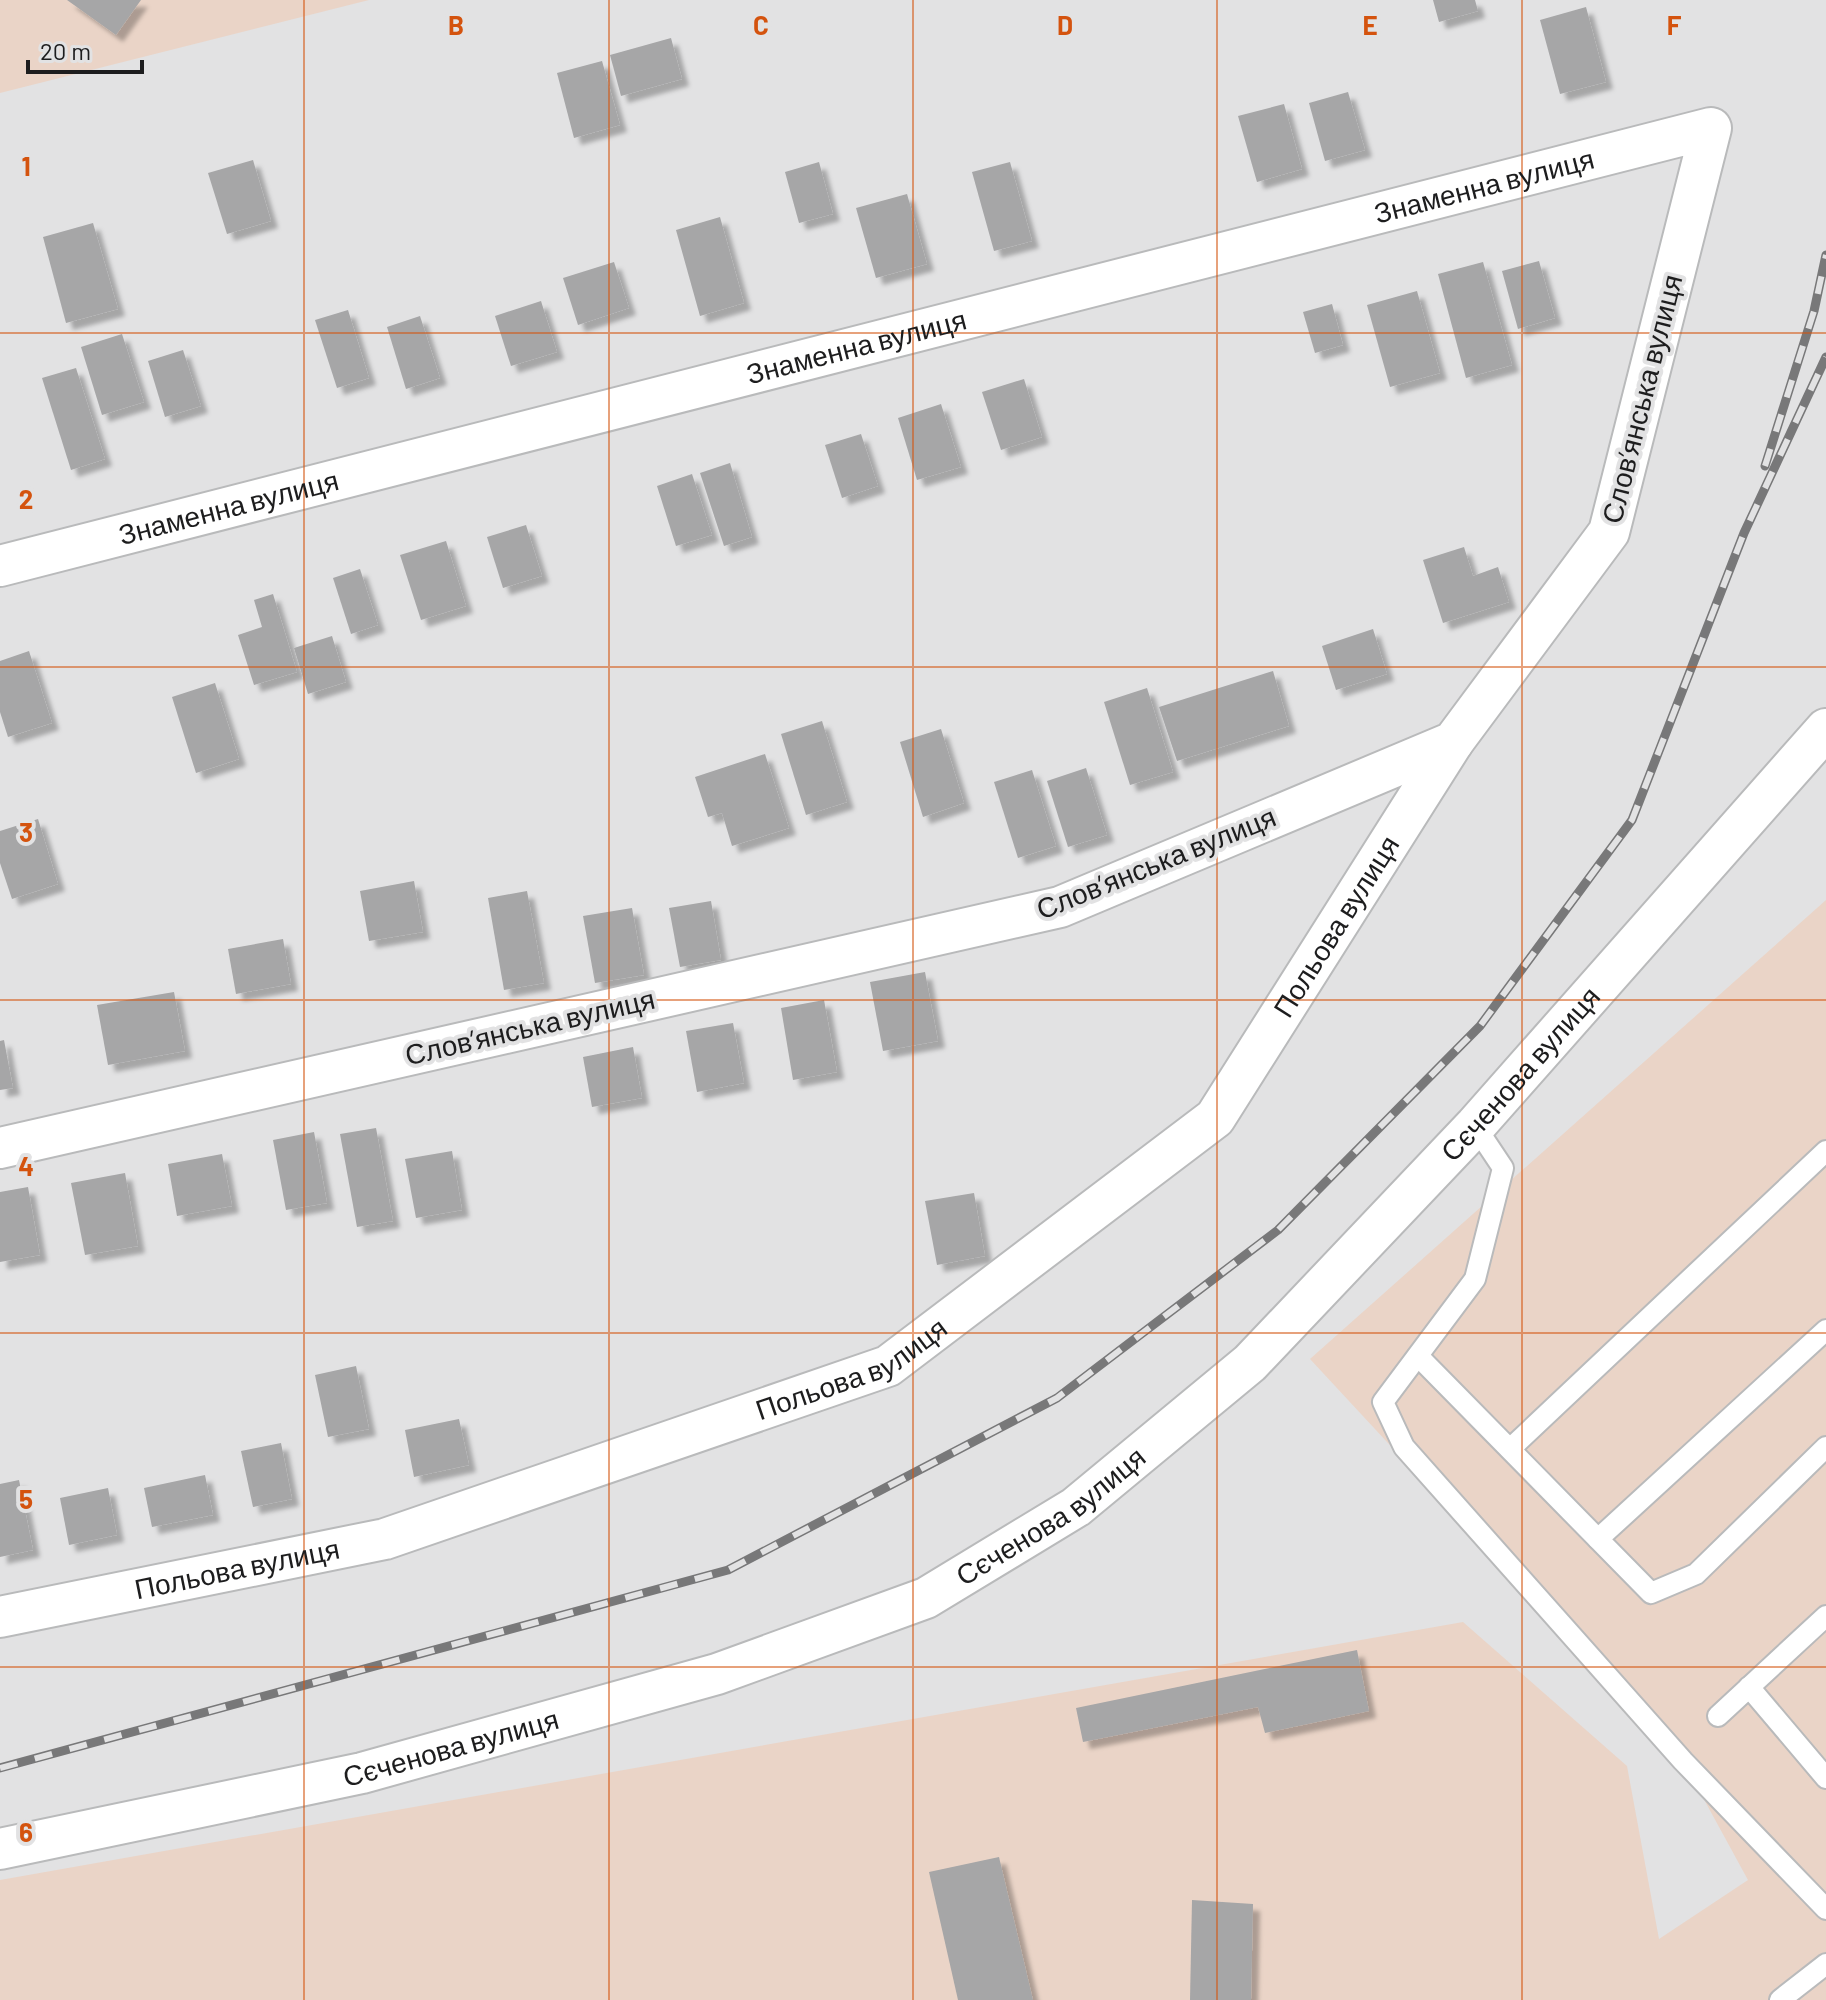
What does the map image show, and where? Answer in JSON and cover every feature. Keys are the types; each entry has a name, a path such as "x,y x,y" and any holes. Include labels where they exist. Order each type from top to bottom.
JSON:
{"street":[{"name":"Знаменна вулиця","path":"0,566 1711,128"},
{"name":"Слов’янська вулиця","path":"0,1148 1060,907 1453,742 1609,532 1711,128"},
{"name":"Сєченова вулиця","path":"0,1849 362,1773 717,1674 926,1598 1076,1507 1250,1363 1475,1126 1823,737"},
{"name":"Польова вулиця","path":"0,1617 385,1539 888,1366 1215,1118 1453,742"}],"lane":[{"path":"1475,1126 1503,1168 1475,1279 1383,1402 1404,1447 1683,1761 1826,1909"},
{"path":"1510,1449 1826,1151"},
{"path":"1598,1539 1826,1330"},
{"path":"1418,1356 1651,1593 1696,1574 1826,1447"},
{"path":"1718,1716 1826,1616"},
{"path":"1749,1687 1825,1775"},
{"path":"1780,2000 1826,1964"}],"shaded area":[{"path":"0,0 369,0 0,93"},
{"path":"1826,900 1826,2000 0,2000 0,1880 1463,1622 1627,1766 1659,1939 1748,1880 1683,1761 1310,1359"}],"building":[{"path":"67,0 141,0 116,35"},
{"path":"1433,0 1475,0 1478,11 1439,22"},
{"path":"1586,7 1606,82 1560,94 1540,20"},
{"path":"671,38 682,79 621,96 610,55"},
{"path":"602,61 620,125 574,138 557,73"},
{"path":"1348,92 1365,150 1325,161 1309,103"},
{"path":"1284,104 1302,169 1257,182 1238,116"},
{"path":"253,160 271,221 227,234 208,173"},
{"path":"819,162 833,214 799,223 785,172"},
{"path":"1010,162 1032,241 994,251 972,172"},
{"path":"907,194 927,264 876,278 856,208"},
{"path":"720,217 744,303 700,316 676,230"},
{"path":"93,223 118,309 66,323 43,237"},
{"path":"1539,261 1555,318 1518,329 1502,271"},
{"path":"614,262 629,308 578,325 563,278"},
{"path":"1483,262 1512,365 1466,378 1438,274"},
{"path":"1417,291 1440,373 1390,387 1367,305"},
{"path":"541,301 557,352 511,366 495,316"},
{"path":"1332,304 1343,345 1315,353 1303,312"},
{"path":"348,310 369,378 337,388 315,320"},
{"path":"420,316 440,378 406,389 387,327"},
{"path":"122,334 144,402 102,415 81,347"},
{"path":"183,350 201,406 165,417 148,361"},
{"path":"76,368 105,459 71,470 42,378"},
{"path":"1024,379 1042,437 1001,450 982,392"},
{"path":"941,404 961,467 917,480 898,418"},
{"path":"861,434 878,486 842,498 825,445"},
{"path":"730,463 752,537 724,546 700,473"},
{"path":"692,474 712,535 676,546 657,486"},
{"path":"526,525 542,576 503,588 487,537"},
{"path":"446,541 466,606 421,620 400,555"},
{"path":"1464,547 1473,576 1498,567 1509,602 1443,623 1423,560"},
{"path":"360,569 378,625 351,634 333,578"},
{"path":"273,594 297,672 254,685 238,635 262,627 254,600"},
{"path":"1373,629 1387,674 1336,690 1322,646"},
{"path":"332,636 346,682 308,694 294,648"},
{"path":"29,651 52,723 8,737 0,712 0,661"},
{"path":"1273,671 1289,726 1177,761 1159,707"},
{"path":"215,683 239,759 196,773 172,697"},
{"path":"1147,688 1173,772 1130,785 1104,702"},
{"path":"822,721 847,802 806,815 781,734"},
{"path":"941,729 964,803 923,817 900,742"},
{"path":"765,754 789,828 732,846 722,813 708,817 695,777"},
{"path":"1086,768 1107,835 1068,847 1047,781"},
{"path":"1032,770 1056,846 1018,858 994,782"},
{"path":"38,819 58,884 12,899 0,863 0,831"},
{"path":"414,881 423,932 369,941 360,891"},
{"path":"527,891 544,983 504,990 488,898"},
{"path":"711,901 721,960 680,967 669,908"},
{"path":"632,908 644,975 595,983 583,916"},
{"path":"283,939 291,984 236,994 228,949"},
{"path":"925,972 938,1041 883,1051 870,982"},
{"path":"174,992 185,1051 108,1065 97,1005"},
{"path":"824,1000 837,1072 793,1080 781,1008"},
{"path":"733,1023 744,1083 697,1092 686,1031"},
{"path":"4,1040 13,1088 0,1090 0,1041"},
{"path":"633,1047 642,1098 592,1107 583,1057"},
{"path":"376,1128 393,1221 357,1227 340,1134"},
{"path":"314,1132 327,1203 286,1210 273,1140"},
{"path":"452,1151 462,1210 416,1218 405,1159"},
{"path":"222,1154 232,1206 177,1216 168,1164"},
{"path":"125,1173 138,1246 85,1255 71,1183"},
{"path":"28,1187 40,1255 0,1262 0,1192"},
{"path":"974,1193 985,1256 937,1265 925,1201"},
{"path":"356,1366 369,1429 328,1437 315,1375"},
{"path":"459,1419 469,1465 414,1477 405,1430"},
{"path":"281,1443 292,1499 253,1507 241,1451"},
{"path":"205,1475 213,1515 152,1527 144,1488"},
{"path":"19,1480 33,1550 0,1557 0,1484"},
{"path":"108,1488 117,1535 69,1545 60,1498"},
{"path":"1357,1650 1369,1711 1265,1733 1258,1707 1083,1742 1076,1708"},
{"path":"999,1857 1033,2000 958,2000 929,1872"},
{"path":"1192,1900 1253,1904 1251,2000 1190,2000"}],"railway":[{"path":"1765,466 1814,311 1826,255"},
{"path":"0,1768 728,1570 1057,1398 1278,1230 1480,1026 1632,820 1744,533 1826,357"}]}
